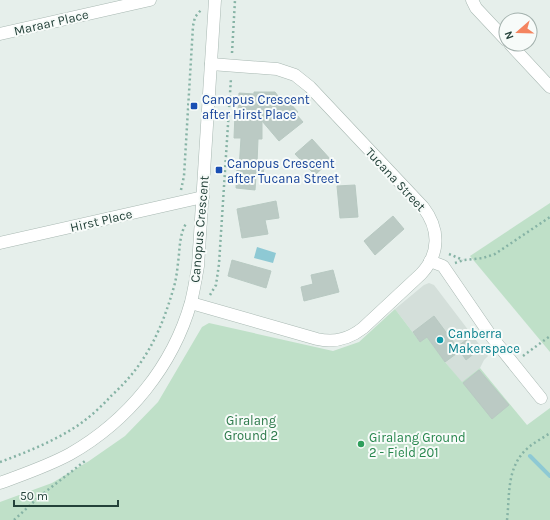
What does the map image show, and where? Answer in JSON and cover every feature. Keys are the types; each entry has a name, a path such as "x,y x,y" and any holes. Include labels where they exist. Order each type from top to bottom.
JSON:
{"street":[{"name":"Maraar Place","path":"0,34 150,0"},
{"name":"Canopus Crescent","path":"0,483 52,463 70,454 87,444 113,423 132,406 145,390 168,358 177,340 191,303 198,266 215,0"},
{"path":"472,0 476,8 498,31"},
{"path":"517,52 550,87"},
{"name":"Tucana Street","path":"191,303 326,341 342,340 357,333 363,328 425,270 435,247 433,225 428,213 310,87 295,75 277,69 211,64"},
{"name":"Hirst Place","path":"0,243 203,197"},
{"path":"430,261 443,266 491,336 541,398"}],"path":[{"path":"0,462 58,438 80,424 100,408 126,381 143,359 156,336 166,313 174,287 181,234 188,221 181,194 184,176 193,26 195,17 201,11 201,6"},
{"path":"444,268 464,260 482,258 495,254 550,217"},
{"path":"514,364 550,336"},
{"path":"507,520 509,484 515,464 521,454 529,447 550,434"},
{"path":"14,520 40,496 85,461"}],"shaded area":[{"path":"429,283 434,285 488,356 480,368 462,383 427,338 420,342 395,309 424,285"}],"green space":[{"path":"550,203 550,352 470,256"},
{"name":"Giralang Ground 2","path":"395,309 420,342 427,337 462,382 480,368 527,425 550,408 550,520 0,520 0,502 52,483 89,461 125,436 158,402 202,327 209,323 333,351 359,342"}],"water":[{"path":"257,247 276,253 273,263 254,258"}],"building":[{"path":"254,92 275,92 284,104 288,101 298,112 296,114 303,122 279,141 262,121 262,139 258,139 257,163 264,164 263,177 256,176 255,190 236,188 241,138 234,138 235,114 238,114 239,93 254,94"},
{"path":"312,139 331,160 315,175 295,154"},
{"path":"355,185 358,217 340,218 337,186"},
{"path":"276,201 279,218 265,220 268,234 242,238 237,209"},
{"path":"393,216 404,229 375,255 364,241"},
{"path":"232,260 271,271 266,288 228,276"},
{"path":"333,270 339,292 304,301 301,287 313,284 311,275"},
{"name":"Canberra Makerspace","path":"434,316 457,347 466,340 476,352 466,360 460,351 445,362 427,337 420,342 413,332"},
{"path":"479,370 509,405 492,419 463,383"}],"waterway":[{"path":"530,456 550,476"}],"place":[{"name":"Canopus Crescent after Hirst Place","path":"194,106"},
{"name":"Canopus Crescent after Tucana Street","path":"219,170"},
{"name":"Canberra Makerspace","path":"440,340"},
{"name":"Giralang Ground 2 - Field 201","path":"361,444"}]}
